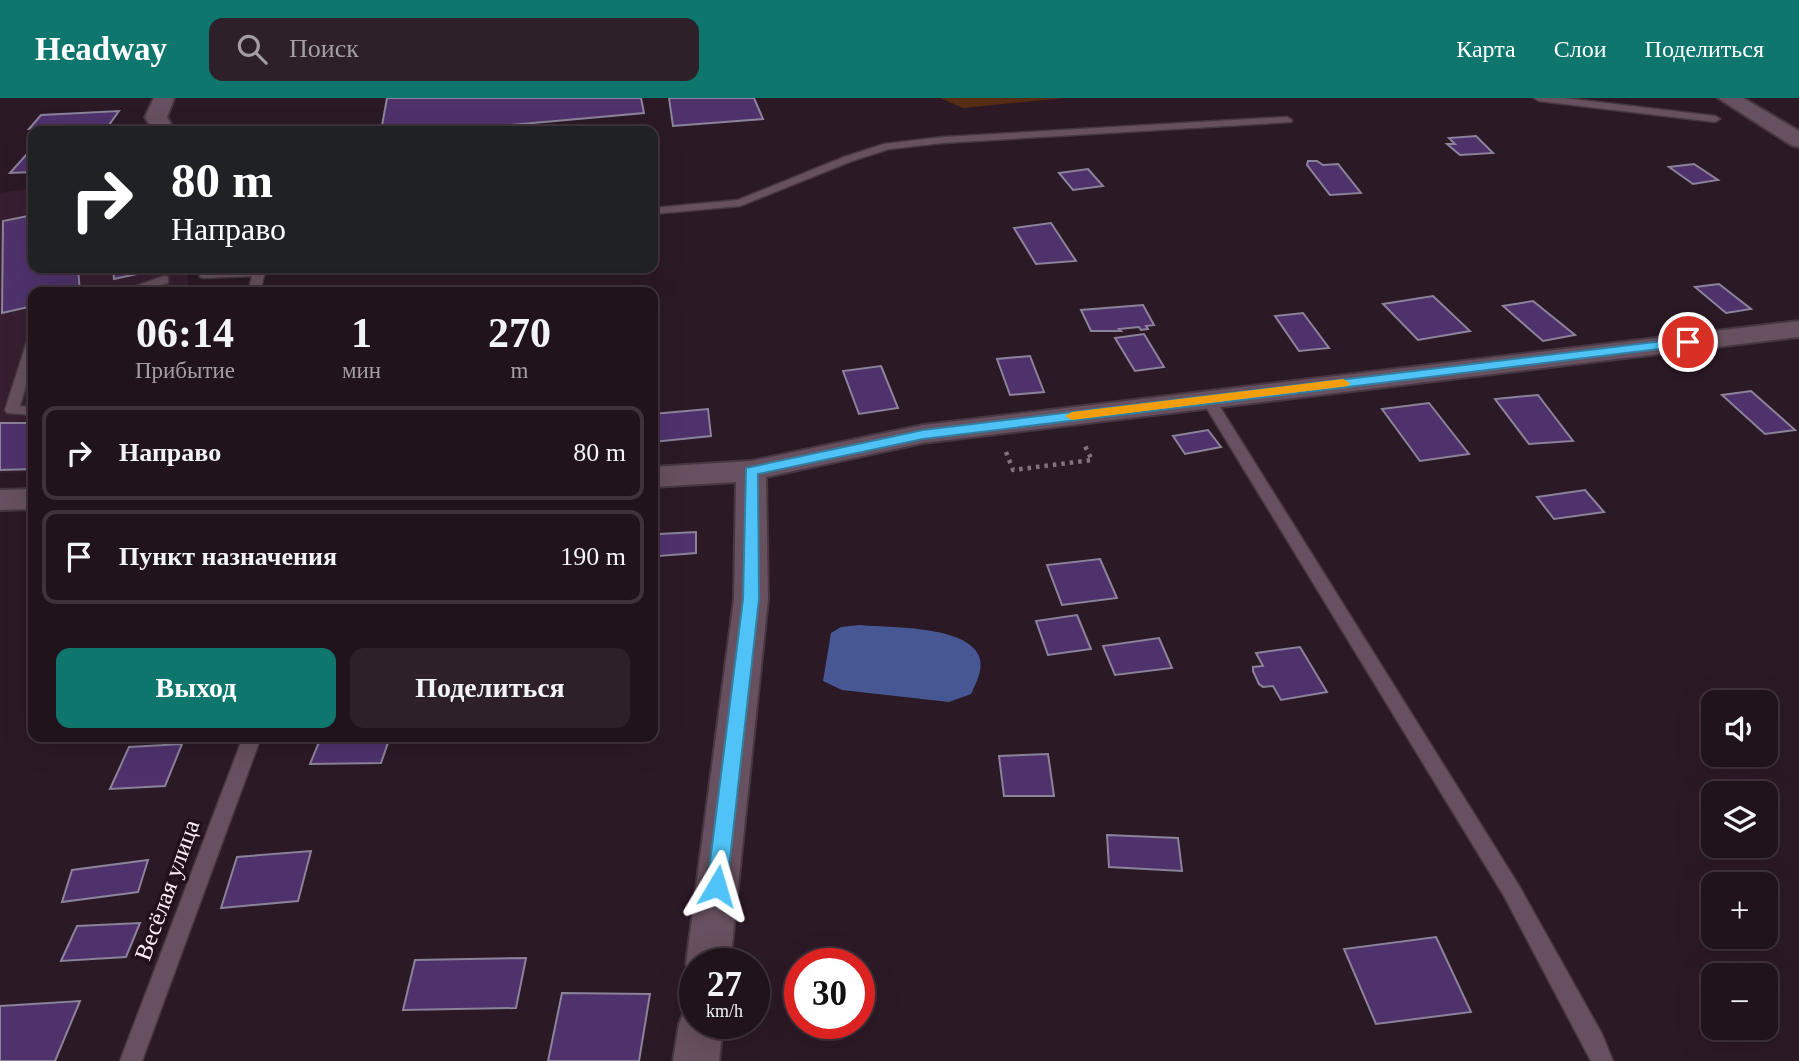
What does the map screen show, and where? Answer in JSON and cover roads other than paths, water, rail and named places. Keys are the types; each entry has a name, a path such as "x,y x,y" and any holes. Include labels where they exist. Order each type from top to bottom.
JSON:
{"street":[{"path":"161,126 156,117 164,98"},
{"path":"1728,98 1799,140"},
{"path":"1775,126 1799,122"},
{"path":"658,477 751,471 923,434 1799,329"},
{"path":"710,948 751,599 751,471"},
{"path":"0,500 28,499"},
{"path":"696,1061 699,1039"}],"lane":[{"path":"1539,98 1715,119"},
{"path":"658,211 740,203 848,159 888,146 943,140 1287,120"},
{"path":"141,287 164,280"},
{"path":"28,357 12,410 28,411"},
{"path":"1208,399 1511,890 1594,1041 1602,1061"},
{"name":"Весёлая улица","path":"131,1061 250,742"}],"water":[{"path":"860,625 926,630 959,638 979,656 979,676 971,694 949,702 842,690 823,681 831,633 841,627"}]}
